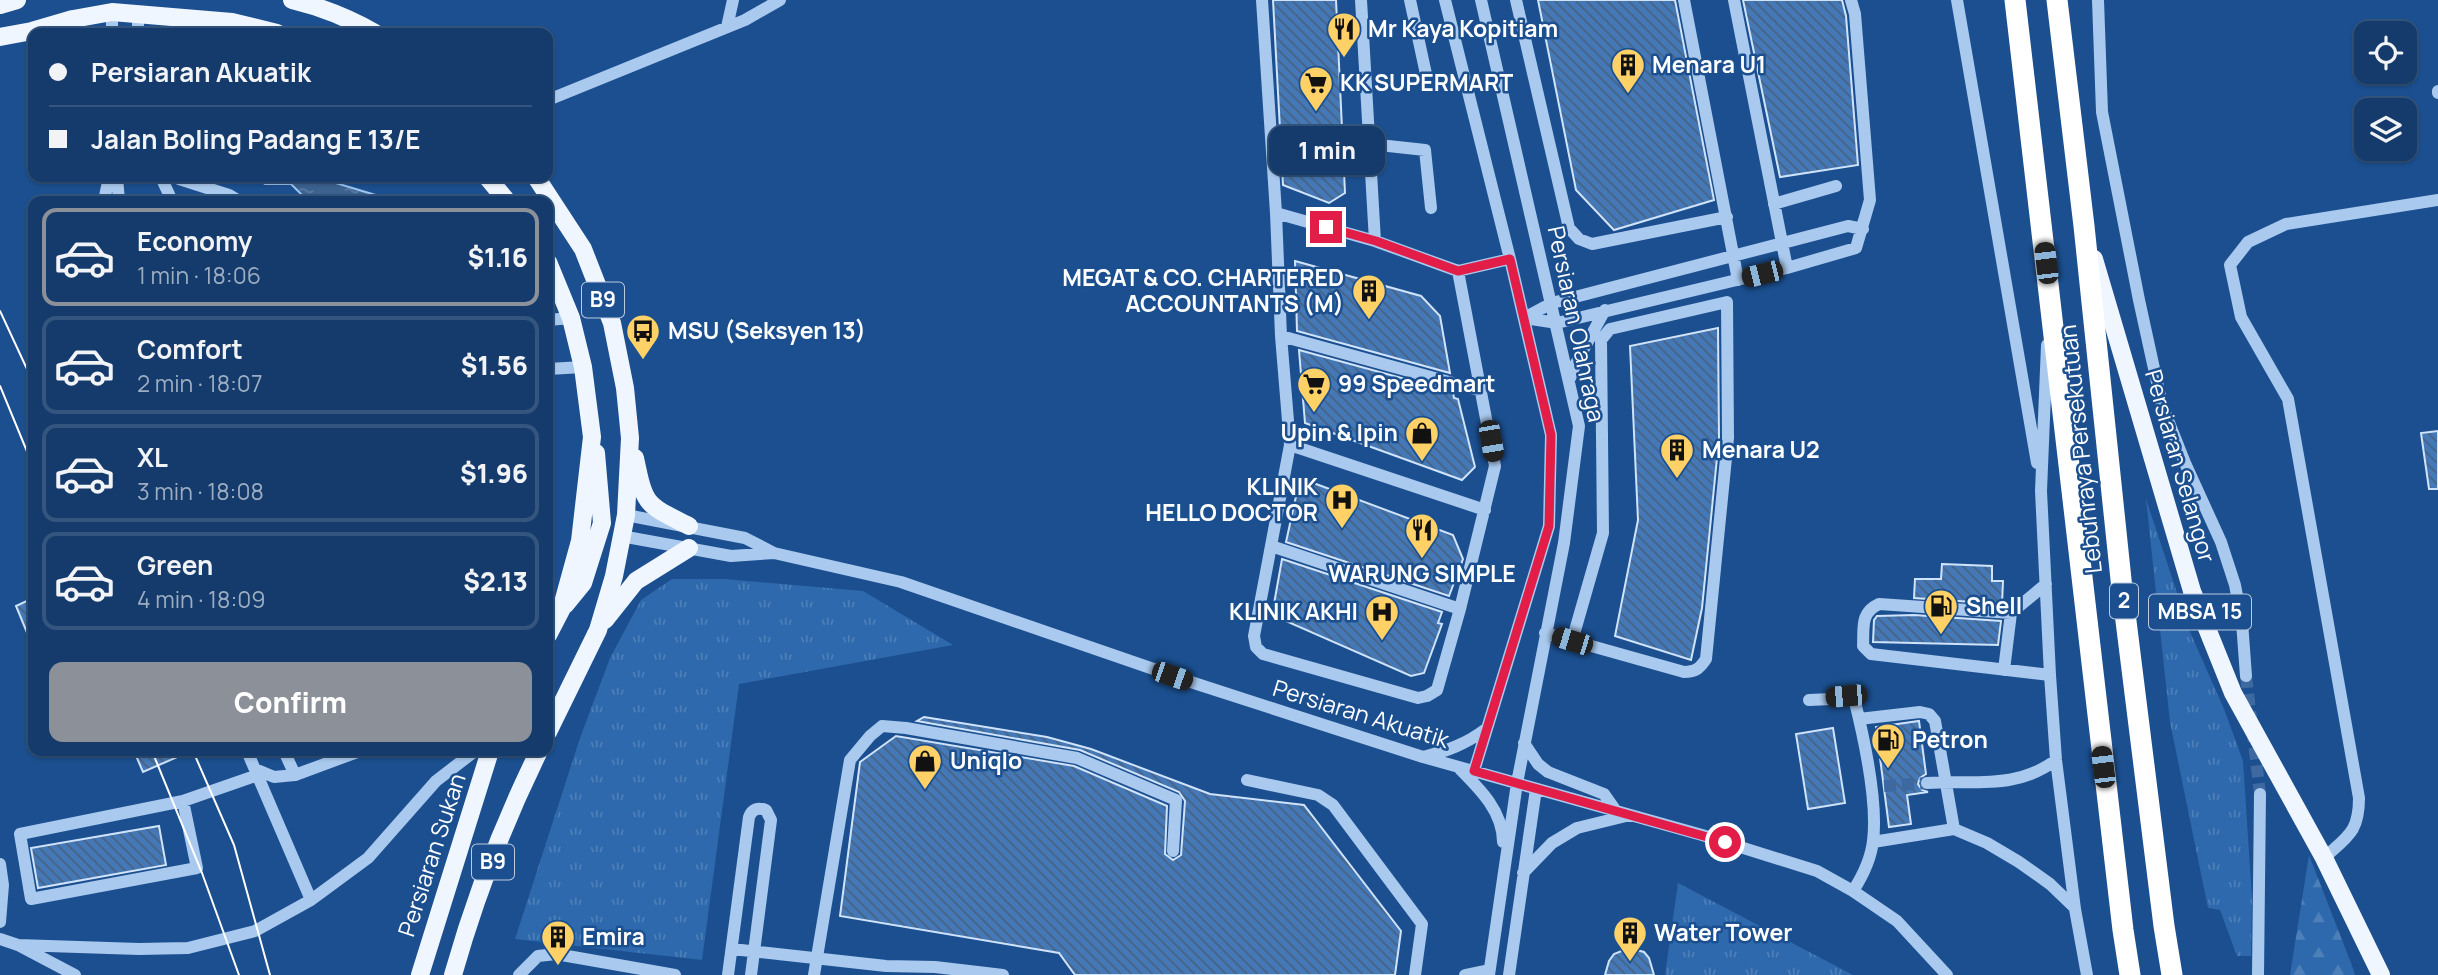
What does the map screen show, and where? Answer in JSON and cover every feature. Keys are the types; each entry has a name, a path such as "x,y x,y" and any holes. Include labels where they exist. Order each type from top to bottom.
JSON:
{"highway":[{"name":"Lebuhraya Persekutuan","path":"2015,0 2087,631 2130,975"},
{"name":"Lebuhraya Persekutuan","path":"2057,0 2122,589 2172,975"}],"main road":[{"path":"0,5 17,0"},
{"path":"292,0 315,6 367,28"},
{"path":"42,28 111,6 139,7 257,28"},
{"path":"0,37 28,32"},
{"path":"491,182 503,196"},
{"name":"B9","path":"553,203 583,249 612,323 625,388 630,438 626,515 614,576 598,629 553,722"},
{"name":"Persiaran Selangor","path":"2084,226 2192,591 2233,693 2324,858 2381,974"},
{"name":"B9","path":"553,274 571,318 583,367 592,437 580,541 561,610 553,625"},
{"path":"561,610 583,583 602,523 599,462 592,437"},
{"path":"630,438 643,494 654,508 689,526"},
{"path":"602,523 626,515"},
{"path":"602,523 621,536"},
{"path":"598,629 636,582 689,548"},
{"name":"Persiaran Sukan","path":"420,975 488,756"},
{"name":"B9","path":"453,975 464,936 523,784 537,756"}],"street":[{"path":"727,27 733,0"},
{"path":"553,101 727,27 780,0"},
{"path":"1262,0 1281,336 1290,444 1254,636 1256,647 1263,654 1418,698 1437,690 1495,466 1458,271"},
{"path":"1361,0 1376,241"},
{"path":"1410,0 1426,74"},
{"name":"Persiaran Olahraga","path":"1445,0 1551,435 1549,526 1474,771"},
{"name":"Persiaran Olahraga","path":"1481,0 1579,426 1564,544 1524,743 1504,870"},
{"path":"1516,0 1569,228 1574,234 1592,244 1727,217"},
{"path":"1684,0 1738,280"},
{"path":"1734,0 1787,268"},
{"path":"1524,318 1557,323 1787,268 1856,248 1870,200 1852,0"},
{"path":"1957,0 2041,491"},
{"path":"2098,0 2102,112 2139,300 2162,405 2221,542 2235,585 2242,622 2246,676"},
{"path":"111,6 112,28"},
{"path":"138,28 139,7"},
{"path":"1370,144 1424,150 1431,208"},
{"path":"188,182 231,196"},
{"path":"1774,204 1836,186"},
{"path":"2324,858 2354,830 2359,813 2358,797 2288,399 2241,317 2230,265 2248,242 2286,224 2438,200"},
{"path":"1276,213 1376,241 1458,271 1510,259"},
{"path":"1524,318 1552,303 1848,226 1863,229"},
{"path":"2049,288 2041,491 2050,675 2056,760 2075,909 2087,975"},
{"path":"1545,633 1572,641 1684,672 1700,668 1706,659 1728,439 1727,302 1610,329 1601,340 1603,533 1572,641"},
{"path":"1569,381 1605,310"},
{"path":"553,320 571,318"},
{"path":"1281,336 1482,391"},
{"path":"553,369 583,367"},
{"path":"1290,444 1485,510"},
{"name":"Persiaran Akuatik","path":"626,515 745,538 774,553 901,582 1197,684 1423,757 1702,835 1817,871 1853,891 1897,921 1947,975"},
{"name":"Persiaran Akuatik","path":"621,536 732,556 774,553"},
{"path":"1271,547 1460,609"},
{"path":"2046,584 2011,612 1879,604 1869,609 1864,617 1863,646 1871,654 2050,675"},
{"path":"2004,670 2011,612"},
{"path":"1809,700 1854,698 1878,787 1873,842 1853,891"},
{"path":"1859,719 1920,712 1929,714 1935,721 1954,829"},
{"path":"814,975 850,760 882,726 906,727 1077,758 1176,800 1173,851"},
{"path":"1423,757 1449,750 1471,740 1486,729"},
{"path":"1524,743 1538,764 1548,772 1604,794 1616,811"},
{"path":"249,756 311,900"},
{"path":"286,756 295,775"},
{"path":"183,801 197,867 31,899 20,834 183,801 257,772 274,777 295,775 346,756"},
{"path":"18,945 188,948 255,931 311,900 368,858 436,781 468,756"},
{"path":"1927,783 2011,781 2041,771 2056,760"},
{"path":"1458,767 1483,792 1496,812 1503,834 1504,870 1489,973 1465,975"},
{"path":"1247,780 1318,795 1333,805 1422,924 1415,975"},
{"path":"1509,975 1536,789"},
{"path":"2258,975 2260,794"},
{"path":"728,975 749,817 756,809 763,809 769,813 771,820 751,975"},
{"path":"1523,874 1552,843 1577,828 1630,815"},
{"path":"1873,842 1954,829 1987,843 2019,862 2050,884 2075,909"},
{"path":"0,864 3,885 0,922"},
{"path":"0,939 18,945 75,975"},
{"path":"732,949 886,970 946,968 1003,975"},
{"path":"519,975 538,956 556,954 675,975"}],"green space":[{"path":"2146,499 2190,632 2224,709 2243,761 2252,898 2251,956 2237,956 2220,910 2208,908 2170,722"},
{"path":"672,579 725,579 863,591 953,645 739,684 702,960 515,939 580,738 610,658 641,600"},
{"path":"2309,855 2351,963 2355,975 2290,975"},
{"path":"1678,883 1853,975 1665,975"}],"water":[{"path":"262,182 332,182 379,196 303,196 291,184"}],"building":[{"path":"1273,0 1336,0 1345,193 1329,203 1283,185"},
{"name":"Menara U1","path":"1538,0 1675,0 1714,200 1614,230 1576,190"},
{"path":"1743,0 1842,0 1846,16 1858,165 1780,177"},
{"name":"MEGAT & CO. CHARTERED ACCOUNTANTS (M)","path":"1295,261 1421,296 1440,316 1450,373 1297,331"},
{"name":"Menara U2","path":"1718,328 1719,438 1702,608 1691,660 1615,636 1638,520 1630,346"},
{"path":"1299,350 1453,392 1454,398 1458,399 1475,467 1462,480 1305,423"},
{"path":"2438,431 2438,489 2429,489 2421,433"},
{"path":"1300,478 1453,535 1463,559 1449,596 1286,542"},
{"path":"1282,559 1442,612 1438,623 1442,624 1424,673 1411,676 1272,615"},
{"path":"1942,564 1992,566 1992,581 2003,581 2002,604 1914,598 1915,579 1941,579"},
{"path":"28,600 28,635 16,606"},
{"path":"1914,615 2001,621 1998,645 1873,642 1874,620 1877,616"},
{"path":"924,717 1047,737 1091,749 1210,794 1304,805 1401,931 1395,975 1075,975 1059,953 840,916 860,762 896,736 1074,766 1167,806 1165,854 1173,860 1181,855 1185,801 1179,792 1080,750 917,721"},
{"path":"1919,721 1926,774 1920,778 1918,784 1922,790 1928,792 1907,795 1911,824 1889,827 1876,727"},
{"path":"1833,728 1845,803 1808,809 1796,734"},
{"path":"136,756 180,756 143,772"},
{"path":"159,826 166,865 38,888 31,848"},
{"name":"Water Tower","path":"1629,948 1644,952 1649,958 1654,975 1605,975 1614,954"}],"tunnel":[{"path":"2246,676 2260,794"},
{"path":"1884,786 1927,783"}],"tram line":[{"path":"0,311 28,371"},
{"path":"0,386 28,454"},
{"path":"154,756 202,873 239,975"},
{"path":"195,756 234,845 270,975"}],"place":[{"name":"Mr Kaya Kopitiam","path":"1344,59"},
{"name":"Menara U1","path":"1628,95"},
{"name":"KK SUPERMART","path":"1316,113"},
{"name":"MEGAT & CO. CHARTERED ACCOUNTANTS (M)","path":"1369,321"},
{"name":"MSU (Seksyen 13)","path":"643,361"},
{"name":"99 Speedmart","path":"1314,414"},
{"name":"Upin & Ipin","path":"1422,463"},
{"name":"Menara U2","path":"1677,480"},
{"name":"KLINIK HELLO DOCTOR","path":"1342,530"},
{"name":"WARUNG SIMPLE","path":"1422,560"},
{"name":"Shell","path":"1941,636"},
{"name":"KLINIK AKHI","path":"1382,642"},
{"name":"Petron","path":"1888,770"},
{"name":"Uniqlo","path":"925,791"},
{"name":"Water Tower","path":"1630,963"},
{"name":"Emira","path":"558,967"}],"route":[{"path":"1326,227 1376,241 1458,271 1510,259 1551,435 1549,526 1474,771 1725,842"}]}
